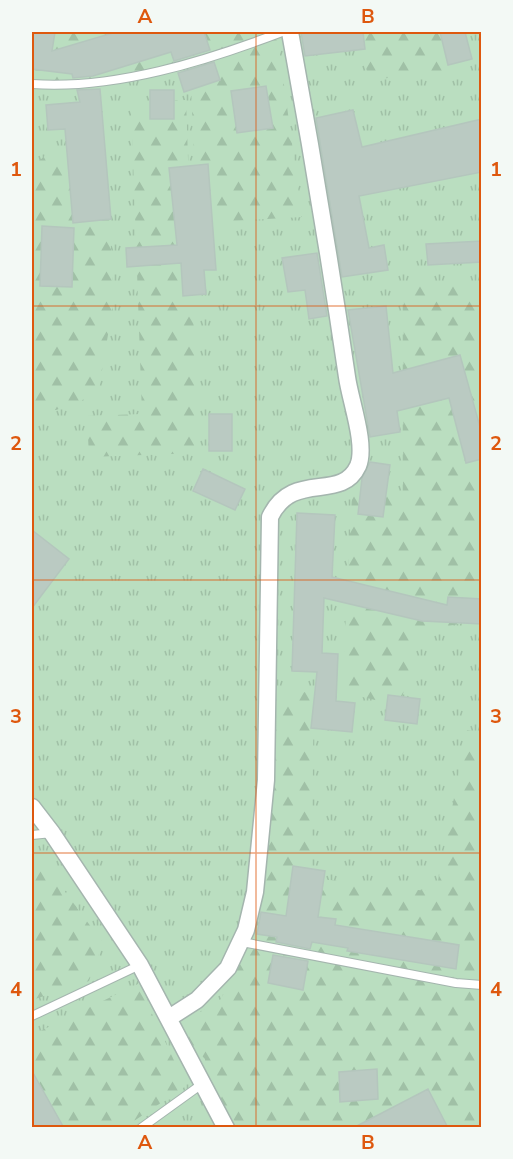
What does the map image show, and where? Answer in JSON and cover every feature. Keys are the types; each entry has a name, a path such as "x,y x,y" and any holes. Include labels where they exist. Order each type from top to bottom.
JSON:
{"street":[{"path":"169,1018 197,1000 228,968 242,942 255,892 266,780 270,517 276,503 293,491 336,485 350,478 357,468 360,453 325,219 290,32"},
{"path":"32,807 52,832 140,965 226,1128"}],"lane":[{"path":"32,84 72,85 118,79 169,68 282,32"},
{"path":"32,836 52,832"},
{"path":"242,942 456,983 482,985"},
{"path":"32,1016 140,965"},
{"path":"141,1128 202,1084"}],"green space":[{"path":"32,32 481,32 481,1127 32,1127"},
{"path":"32,32 281,32 277,33 302,217 197,223 190,64 168,72 32,84"},
{"path":"317,32 455,32 460,70 370,80 356,36"},
{"path":"186,100 198,453 89,457 87,416 142,414 131,102"},
{"path":"54,148 86,151 106,167 114,299 98,394 56,410 32,410 32,167"},
{"path":"481,281 481,626 463,623 418,633 400,706 342,692 352,495 403,494 404,287"},
{"path":"314,692 311,878 436,892 467,730 481,733 481,1127 240,1127 206,1090 205,1059 175,1028 221,999 243,955 259,787 260,693"},
{"path":"37,854 103,943 89,981 32,1000 32,855"},
{"path":"138,984 186,1086 125,1127 32,1128 32,1035"}],"building":[{"path":"32,32 55,32 52,51 116,32 204,32 210,50 174,61 171,52 93,76 73,78 72,74 32,69"},
{"path":"301,32 363,32 365,49 305,56"},
{"path":"440,32 465,32 472,59 448,65"},
{"path":"214,62 220,80 184,92 178,73"},
{"path":"266,86 273,128 237,133 231,91"},
{"path":"100,89 111,219 73,223 65,129 48,130 46,105 80,102 77,90"},
{"path":"150,90 174,90 174,119 150,119"},
{"path":"353,110 362,147 482,119 482,172 359,196 369,248 384,245 388,270 342,277 316,118"},
{"path":"208,164 216,270 204,270 206,294 183,296 181,263 127,267 126,248 177,245 169,168"},
{"path":"42,226 74,228 72,287 40,286"},
{"path":"482,241 482,262 428,265 426,244"},
{"path":"317,253 327,316 309,319 305,290 288,292 282,258"},
{"path":"386,306 393,373 460,355 482,434 482,459 466,463 449,398 397,411 400,432 370,437 348,310"},
{"path":"209,414 232,414 232,451 209,451"},
{"path":"370,462 390,465 383,517 358,514 362,478"},
{"path":"203,469 245,489 235,510 193,491"},
{"path":"297,513 335,515 332,577 447,605 448,597 482,599 482,624 422,621 324,598 322,653 338,654 336,701 355,703 352,732 311,728 317,672 292,671"},
{"path":"32,530 69,559 32,608"},
{"path":"388,695 420,699 417,724 385,720"},
{"path":"293,866 325,871 318,917 336,919 335,925 459,945 456,969 347,951 348,948 312,942 310,949 276,942 277,937 257,934 261,912 286,916"},
{"path":"273,955 308,961 303,990 268,983"},
{"path":"377,1069 378,1099 340,1102 339,1072"},
{"path":"32,1071 64,1128 32,1128"},
{"path":"428,1089 448,1128 353,1128"}]}
